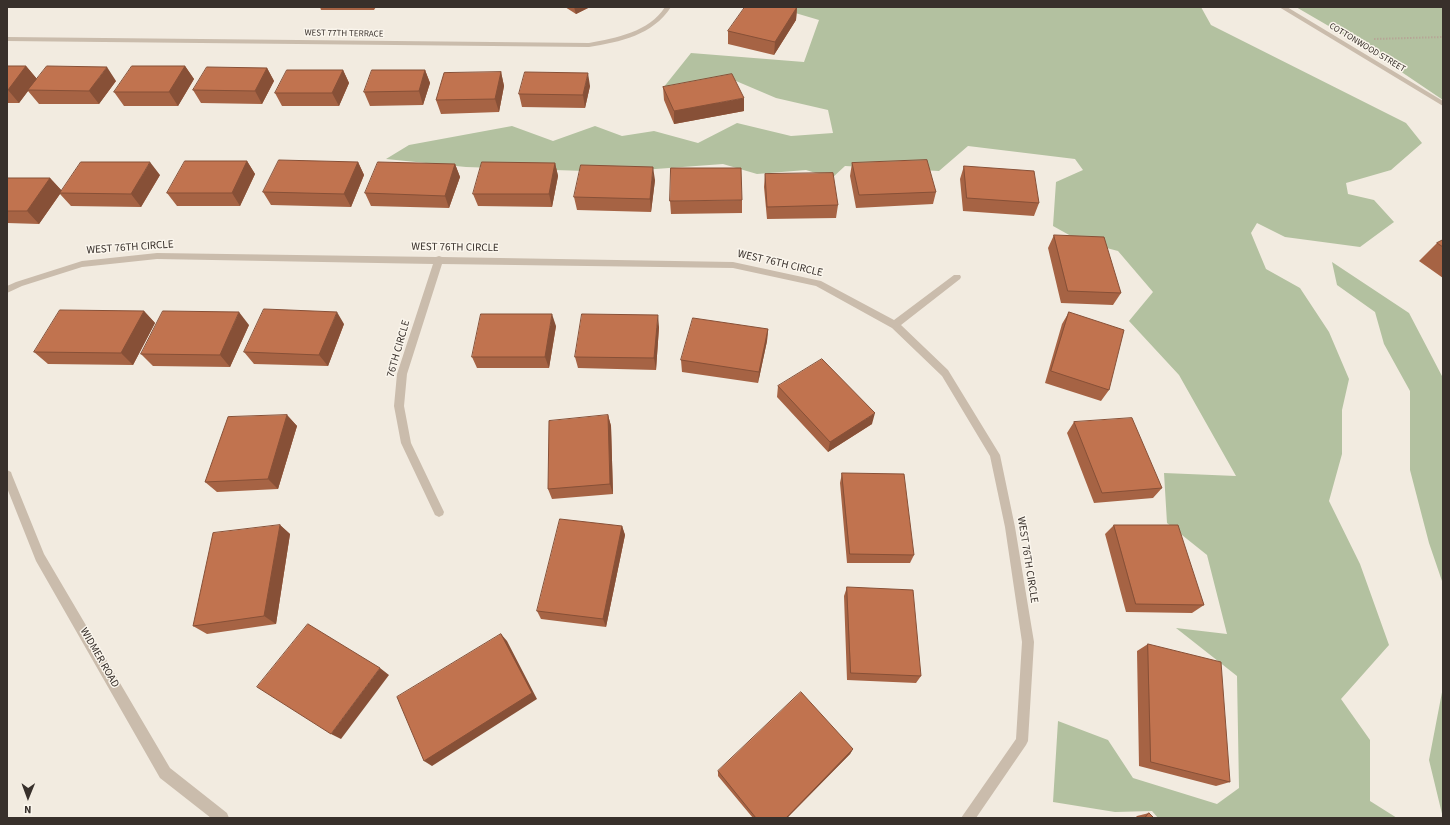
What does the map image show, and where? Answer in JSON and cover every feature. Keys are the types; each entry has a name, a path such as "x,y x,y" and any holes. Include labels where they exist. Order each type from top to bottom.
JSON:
{"street":[{"name":"WEST 77TH TERRACE","path":"7,39 589,45 615,41 644,30 665,13 668,7"},
{"name":"COTTONWOOD STREET","path":"1282,7 1443,104"},
{"name":"WEST 76TH CIRCLE","path":"7,290 19,284 82,264 157,256 439,259 732,265 818,282 895,325 945,373 995,456 1010,528 1028,642 1022,741 980,803 968,818"},
{"name":"76TH CIRCLE","path":"439,259 402,374 399,406 406,443 439,512"},
{"path":"895,325 957,277"},
{"name":"WIDMER ROAD","path":"7,475 40,558 165,773 222,818"}],"path":[{"path":"1368,38 1399,40 1430,35 1443,37"}],"green space":[{"path":"775,7 1201,7 1211,25 1406,123 1422,143 1391,170 1346,183 1348,194 1374,200 1394,222 1360,247 1285,237 1257,223 1251,233 1266,269 1300,288 1329,332 1349,379 1342,410 1342,454 1329,501 1360,564 1389,645 1341,699 1370,740 1370,801 1397,818 1158,818 1152,811 1115,812 1053,802 1058,721 1108,740 1133,778 1217,804 1239,788 1237,676 1176,628 1227,634 1207,555 1167,523 1164,473 1236,476 1179,375 1129,321 1153,292 1118,251 1080,241 1053,226 1056,182 1083,170 1075,159 968,146 939,171 845,166 832,178 806,170 757,174 723,164 615,172 466,167 386,159 409,145 512,126 553,141 595,126 622,136 654,131 698,143 737,123 791,136 833,133 828,110 776,98 736,81 663,88 691,53 804,62 819,20"},
{"path":"1296,7 1443,7 1443,100 1363,46"},
{"path":"1332,262 1409,313 1443,378 1443,584 1429,543 1410,470 1410,391 1384,344 1375,312 1337,285"},
{"path":"1443,687 1443,818 1429,760"}],"building":[{"path":"745,7 797,7 775,42 728,31"},
{"path":"7,66 26,66 8,90 7,90"},
{"path":"47,66 107,67 89,91 28,90"},
{"path":"132,66 185,66 169,92 114,92"},
{"path":"207,67 267,68 255,91 193,90"},
{"path":"287,70 343,70 332,93 275,93"},
{"path":"372,70 425,70 419,91 364,92"},
{"path":"501,72 495,99 436,100 444,73"},
{"path":"525,72 588,73 583,95 519,94"},
{"path":"732,74 744,98 674,111 663,87"},
{"path":"279,160 358,162 344,194 263,192"},
{"path":"927,160 936,192 859,195 852,163"},
{"path":"185,161 247,161 232,193 167,193"},
{"path":"81,162 150,162 131,194 60,193"},
{"path":"378,162 455,164 445,196 365,193"},
{"path":"482,162 555,163 549,194 473,194"},
{"path":"581,165 653,167 650,199 574,197"},
{"path":"964,166 1034,171 1039,203 967,198"},
{"path":"671,168 741,168 742,200 670,201"},
{"path":"833,173 838,205 767,207 765,174"},
{"path":"7,178 50,178 27,211 7,211"},
{"path":"1054,235 1104,237 1121,293 1068,291"},
{"path":"1443,240 1443,247 1437,243"},
{"path":"264,309 337,312 319,355 244,352"},
{"path":"60,310 144,311 121,353 34,352"},
{"path":"163,311 239,312 220,355 141,354"},
{"path":"1069,312 1124,330 1109,390 1051,371"},
{"path":"481,314 552,314 545,357 472,357"},
{"path":"582,314 658,315 654,358 575,357"},
{"path":"693,318 768,329 759,372 681,360"},
{"path":"822,359 875,413 830,442 778,386"},
{"path":"287,415 268,479 205,482 228,417"},
{"path":"608,415 610,484 548,489 549,421"},
{"path":"1132,418 1162,488 1102,493 1074,422"},
{"path":"842,473 904,474 914,555 850,554"},
{"path":"560,519 622,526 603,619 537,611"},
{"path":"280,525 264,616 193,626 213,533"},
{"path":"1114,525 1178,525 1204,605 1136,604"},
{"path":"847,587 913,590 921,676 851,673"},
{"path":"308,624 380,668 331,734 257,687"},
{"path":"501,634 532,693 424,761 397,697"},
{"path":"1148,644 1221,662 1230,782 1151,762"},
{"path":"801,692 853,749 786,818 756,818 718,771"},
{"path":"1149,813 1154,818 1145,818"}]}
